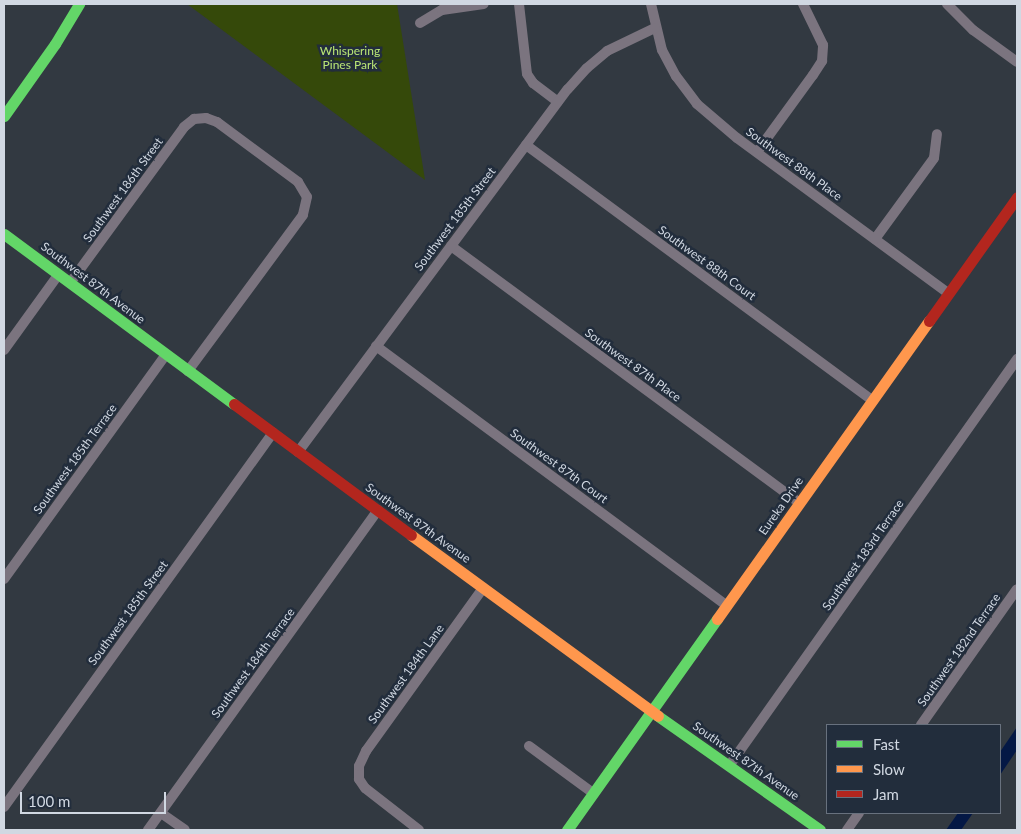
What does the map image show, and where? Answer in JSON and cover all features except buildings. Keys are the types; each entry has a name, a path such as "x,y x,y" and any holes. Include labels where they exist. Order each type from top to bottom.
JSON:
{"street":[{"path":"4,116 51,50 79,4"},
{"path":"420,23 442,10 484,4"},
{"path":"519,4 527,74 533,83 558,102"},
{"name":"Southwest 88th Place","path":"651,4 655,28 668,63 691,96 718,123 949,294"},
{"path":"756,152 813,75 824,54 821,39 803,4"},
{"path":"947,4 973,30 1017,62"},
{"name":"Southwest 185th Street","path":"298,452 558,102 587,68 607,51 655,28"},
{"name":"Southwest 186th Street","path":"70,283 184,127 200,118 212,120 225,128 298,182 307,197 303,215 188,371"},
{"path":"875,240 934,158 937,134"},
{"name":"Southwest 88th Court","path":"526,145 873,401"},
{"name":"Eureka Drive","path":"571,829 593,794 1017,197"},
{"name":"Southwest 87th Avenue","path":"4,234 652,712 820,830"},
{"name":"Southwest 87th Place","path":"451,246 800,503"},
{"path":"4,350 58,274"},
{"name":"Southwest 87th Court","path":"376,346 727,606"},
{"name":"Southwest 185th Terrace","path":"4,579 166,354"},
{"name":"Southwest 183rd Terrace","path":"730,766 1017,359"},
{"name":"Southwest 185th Street","path":"4,807 274,433"},
{"name":"Southwest 184th Terrace","path":"148,830 378,510"},
{"name":"Southwest 184th Lane","path":"419,830 364,788 359,779 359,766 366,751 483,588"},
{"name":"Southwest 182nd Terrace","path":"922,724 1017,589"},
{"path":"529,746 593,794"},
{"path":"161,812 185,830"},
{"path":"847,830 858,814"}],"green space":[{"name":"Whispering Pines Park","path":"187,4 397,4 425,180"}],"water":[{"path":"1017,727 1017,750 1001,774 1001,751"},
{"path":"957,814 972,814 961,830 946,830"}],"traffic: fast":[{"path":"4,116 55,44 79,4"},
{"path":"4,234 234,404"},
{"path":"567,830 717,619"},
{"path":"658,716 820,830"}],"traffic: slow":[{"path":"717,619 929,321"},
{"path":"411,535 658,716"}],"traffic: jam":[{"path":"929,321 1017,197"},
{"path":"234,404 411,535"}]}
